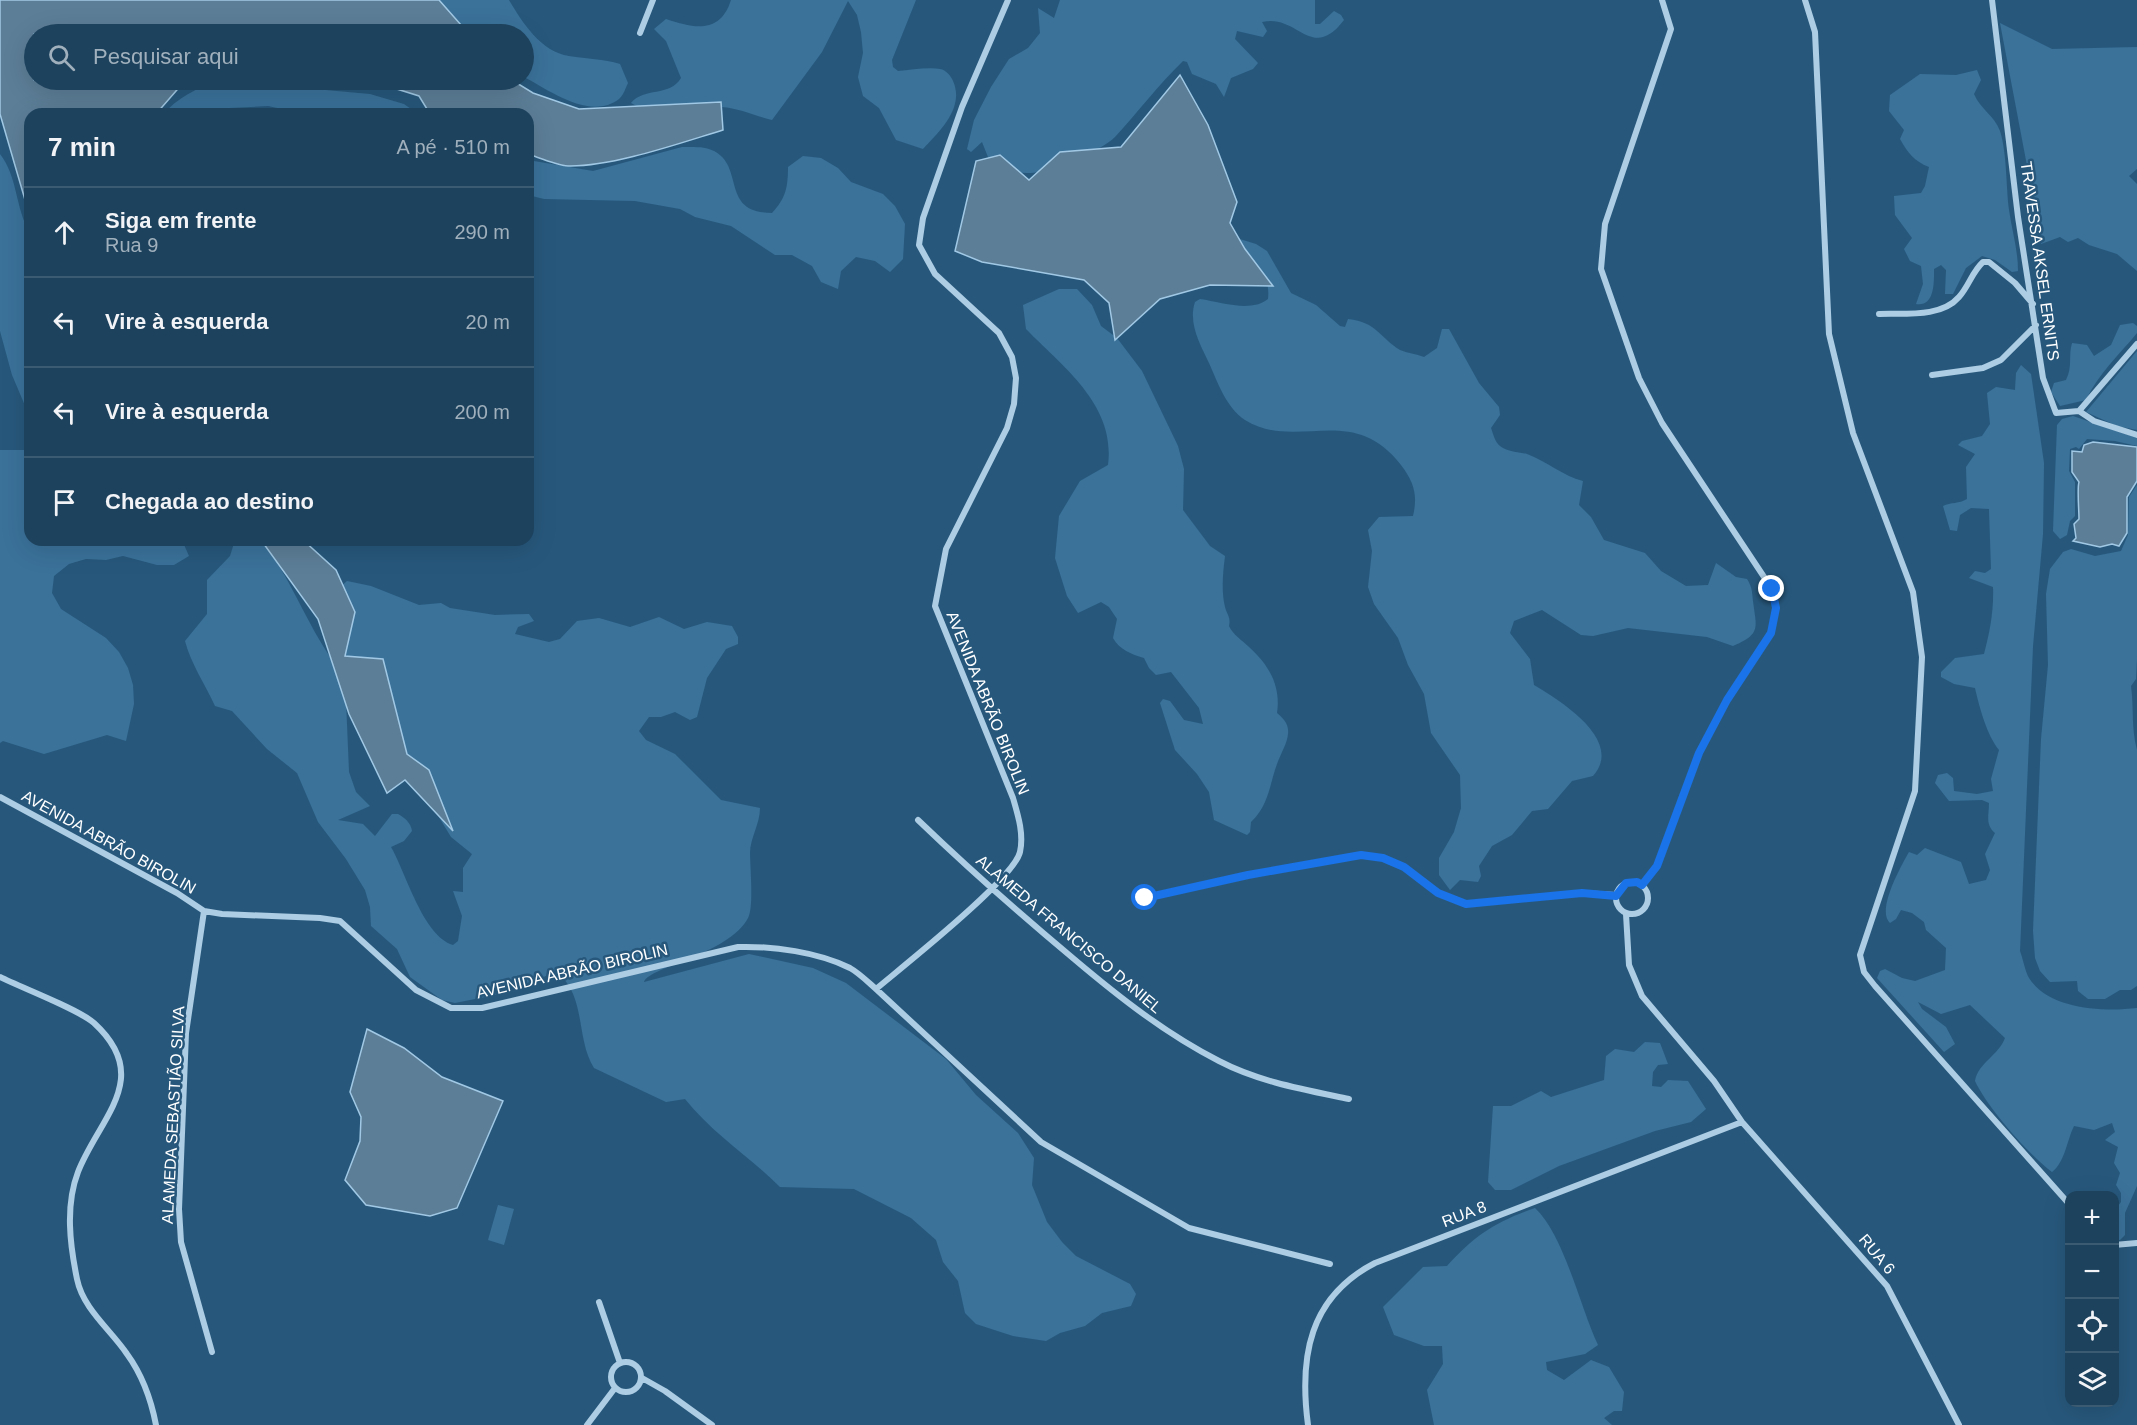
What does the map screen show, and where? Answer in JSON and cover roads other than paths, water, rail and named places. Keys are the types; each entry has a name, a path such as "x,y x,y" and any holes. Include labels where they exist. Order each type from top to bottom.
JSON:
{"street":[{"path":"640,33 653,0"},
{"name":"AVENIDA ABRÃO BIROLIN","path":"876,988 939,937 1010,870 1020,854 1019,819 1013,798 935,606 946,549 1007,428 1014,404 1016,378 1012,357 999,333 935,274 919,245 923,218 962,106 1008,0"},
{"path":"1642,885 1657,866 1699,753 1727,700 1771,633 1776,608 1772,589 1662,423 1639,378 1601,269 1605,224 1671,29 1662,0"},
{"path":"1805,0 1815,32 1829,334 1853,433 1913,592 1922,657 1915,791 1860,955 1864,972 1875,986 2065,1199"},
{"name":"TRAVESSA AKSEL ERNITS","path":"1992,0 2018,217 2048,397 2056,413 2079,411"},
{"path":"1879,314 1942,309 1959,298 1976,268 1983,262 1989,262 2015,283 2033,304"},
{"path":"1932,375 1983,368 2001,360 2036,325"},
{"path":"2137,344 2079,411 2094,421 2137,435"},
{"name":"AVENIDA ABRÃO BIROLIN","path":"0,797 177,893 204,911 340,921 416,990 452,1008 482,1008 738,947 757,946 825,958 852,969 876,988 1041,1142 1108,1184 1189,1228 1330,1264"},
{"name":"ALAMEDA FRANCISCO DANIEL","path":"918,820 990,889 1115,993 1166,1030 1211,1057 1275,1082 1349,1099"},
{"path":"1145,898 1248,875 1361,855 1383,858 1404,867 1438,893 1466,904 1582,893 1616,896"},
{"path":"1637,882 1642,885 1649,898 1646,908 1637,914 1626,914 1618,906 1616,896 1626,883 1637,882"},
{"name":"ALAMEDA SEBASTIÃO SILVA","path":"204,911 186,1033 179,1209 181,1242 212,1352"},
{"name":"RUA 6","path":"1626,914 1629,965 1642,996 1714,1081 1742,1122 1887,1286 1959,1425"},
{"path":"0,977 93,1022 112,1045 120,1062 122,1082 115,1106 78,1172 69,1207 77,1282 88,1305 128,1354 142,1379 151,1400 156,1425"},
{"name":"RUA 8","path":"1308,1425 1304,1397 1306,1357 1318,1318 1334,1291 1356,1273 1394,1256 1742,1122"},
{"path":"2119,1245 2137,1243"},
{"path":"598,1302 620,1363"},
{"path":"620,1363 635,1365 642,1378 665,1390 712,1425"},
{"path":"615,1388 611,1375 620,1363"},
{"path":"615,1388 630,1393 638,1387 642,1378"},
{"path":"587,1425 615,1388"}]}
